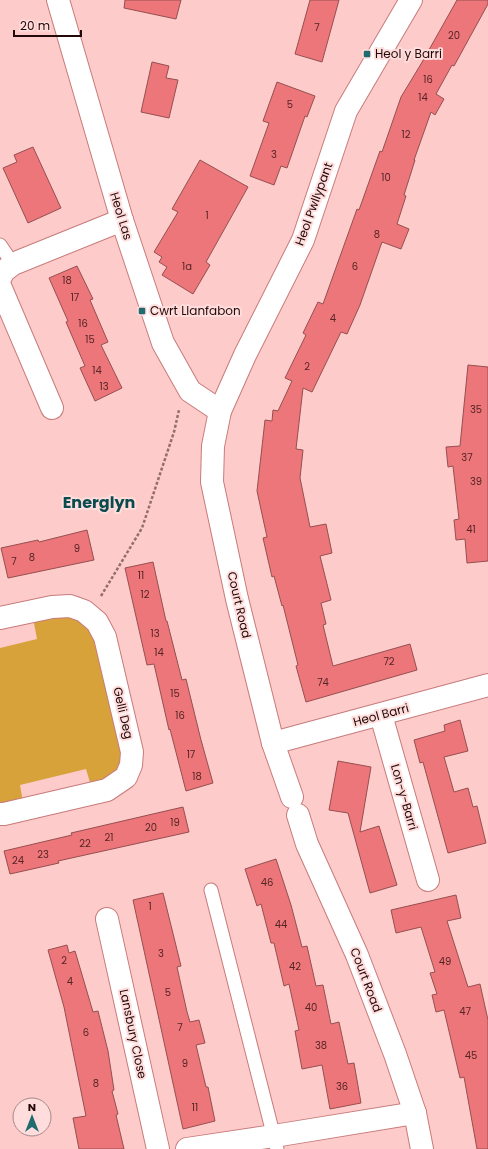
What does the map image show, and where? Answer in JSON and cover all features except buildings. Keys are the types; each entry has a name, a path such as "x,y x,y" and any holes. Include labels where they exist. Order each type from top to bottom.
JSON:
{"street":[{"name":"Heol Las","path":"58,0 122,220 163,343 190,391 220,411"},
{"name":"Heol Pwllypant","path":"220,411 245,355 303,240 346,111 411,0"},
{"path":"6,271 122,220"},
{"path":"0,286 52,408"},
{"name":"Court Road","path":"220,411 213,446 212,482 237,599 274,743 308,844 357,955 395,1054 415,1113 422,1149"},
{"name":"Gelli Deg","path":"0,618 60,606 70,606 77,608 97,622 105,637 132,752 131,765 126,777 107,790 0,814"},
{"name":"Heol Barri","path":"274,743 488,685"},
{"name":"Lon-y-Barri","path":"381,715 428,880"},
{"name":"Lansbury Close","path":"107,918 158,1149"},
{"path":"187,1149 276,1143 415,1113"}],"lane":[{"path":"0,245 6,271"},
{"path":"211,890 276,1143"}],"path":[{"path":"89,616 142,528 174,432 185,384"}],"shaded area":[{"path":"76,616 97,638 125,754 119,767 113,775 91,786 86,769 20,785 23,802 0,805 0,648 37,639 33,618"}],"place":[{"name":"Heol y Barri","path":"367,54"},
{"name":"Cwrt Llanfabon","path":"142,311"}],"district":[{"name":"Energlyn","path":"99,502"}]}
